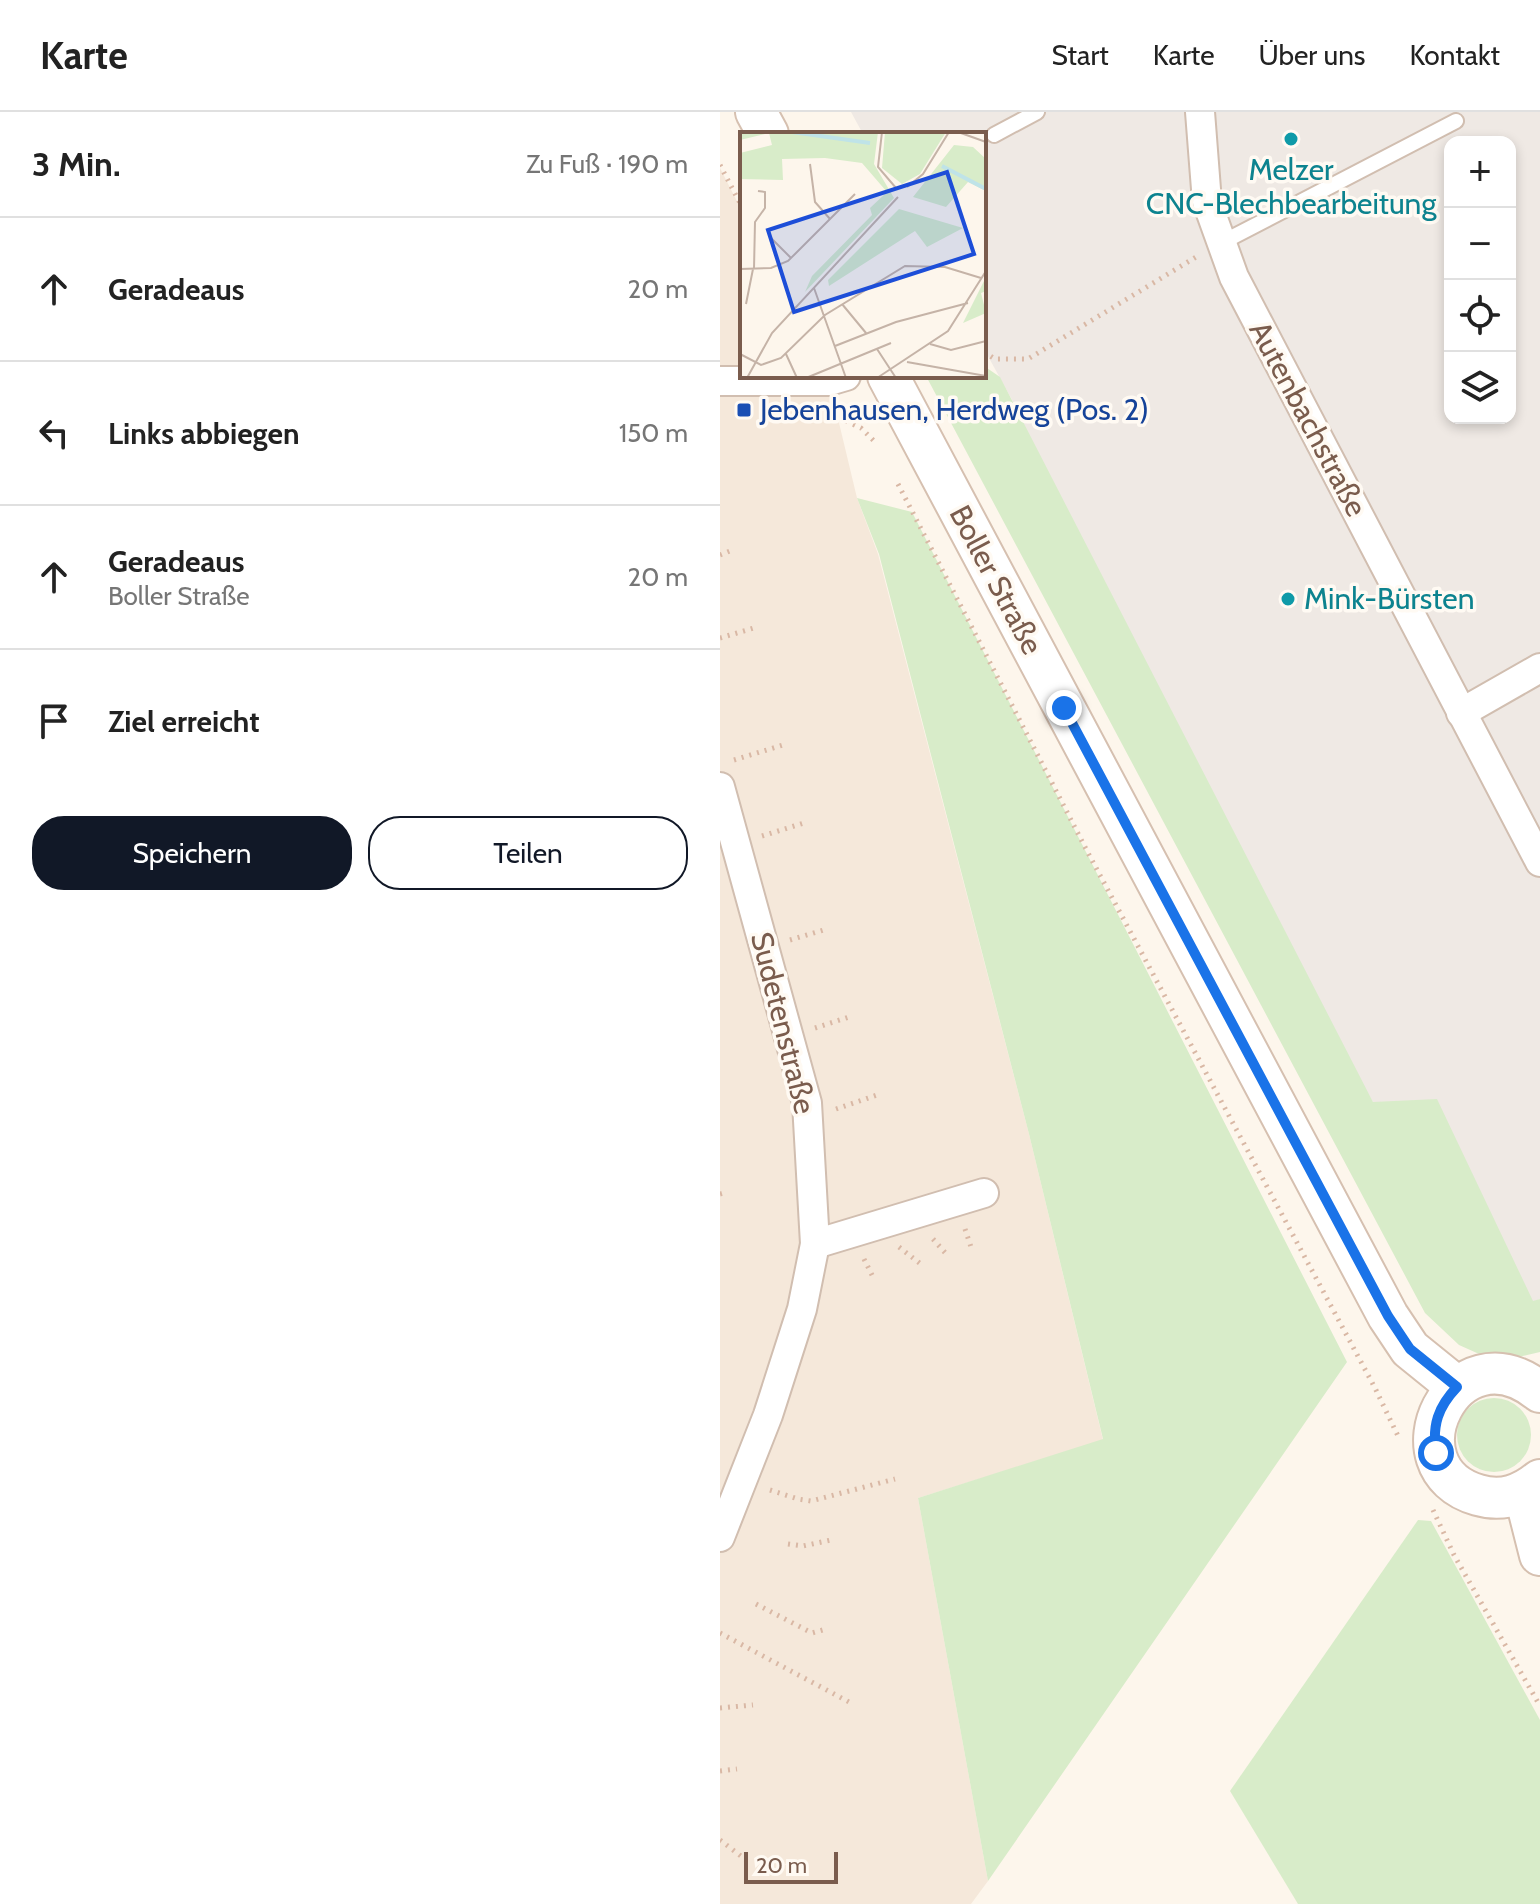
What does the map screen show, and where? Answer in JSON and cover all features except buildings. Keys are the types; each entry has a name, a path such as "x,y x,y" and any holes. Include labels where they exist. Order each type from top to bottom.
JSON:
{"main road":[{"path":"756,112 767,132"},
{"name":"Boller Straße","path":"889,378 1388,1316 1410,1349 1457,1387"},
{"path":"1540,1392 1510,1375 1492,1374 1474,1378 1457,1387 1445,1400 1436,1416 1433,1435 1443,1469 1455,1483 1479,1496 1506,1498 1532,1486 1540,1555"}],"street":[{"name":"Autenbachstraße","path":"1200,112 1207,202 1234,277 1540,862"},
{"path":"720,381 838,378"},
{"path":"1461,713 1540,668"},
{"name":"Sudetenstraße","path":"720,787 807,1103 815,1244 802,1309 768,1415 720,1537"},
{"path":"815,1244 984,1193"}],"lane":[{"path":"994,135 1037,112"},
{"path":"1221,243 1456,121"}],"path":[{"path":"720,165 740,203"},
{"path":"986,353 995,359 1028,359 1221,243"},
{"path":"838,378 846,421 861,428 876,443"},
{"path":"898,484 1087,851 1402,1443"},
{"path":"720,555 730,551"},
{"path":"720,638 754,628"},
{"path":"733,761 783,745"},
{"path":"736,844 807,822"},
{"path":"765,948 827,929"},
{"path":"789,1036 852,1016"},
{"path":"807,1118 877,1095"},
{"path":"720,1194 727,1192"},
{"path":"742,1481 811,1501 895,1479"},
{"path":"1428,1499 1454,1555 1540,1706"},
{"path":"788,1544 803,1546 831,1540"},
{"path":"756,1604 812,1633 826,1629"},
{"path":"720,1633 849,1702"},
{"path":"720,1708 753,1705"},
{"path":"720,1771 737,1769"},
{"path":"720,1840 746,1860"}],"shaded area":[{"path":"851,112 1540,112 1540,1299 1533,1302 1373,1102 1287,957 986,353 986,132 862,132"},
{"path":"720,168 740,207 740,378 829,381 857,498 878,554 1029,1134 1103,1440 918,1498 988,1881 971,1904 720,1904"}],"green space":[{"path":"986,367 1000,377 1373,1102 1437,1099 1533,1301 1540,1299 1540,1352 1497,1362 1459,1345 1425,1313 927,378 986,378"},
{"path":"857,498 912,512 1347,1362 988,1881 918,1498 1103,1439 1029,1134 879,554"},
{"path":"1494,1398 1508,1401 1520,1409 1528,1421 1531,1435 1528,1449 1520,1461 1508,1469 1494,1472 1480,1469 1468,1461 1460,1449 1457,1435 1460,1421 1468,1409 1480,1401"},
{"path":"1418,1520 1431,1521 1540,1720 1540,1904 1298,1904 1230,1791"}],"place":[{"name":"Melzer CNC-Blechbearbeitung","path":"1291,139"},
{"name":"Jebenhausen, Herdweg (Pos. 2)","path":"744,410"},
{"name":"Mink-Bürsten","path":"1288,599"}],"route":[{"path":"1064,708 1388,1316 1410,1349 1457,1387 1436,1416 1433,1435 1436,1453"}]}
